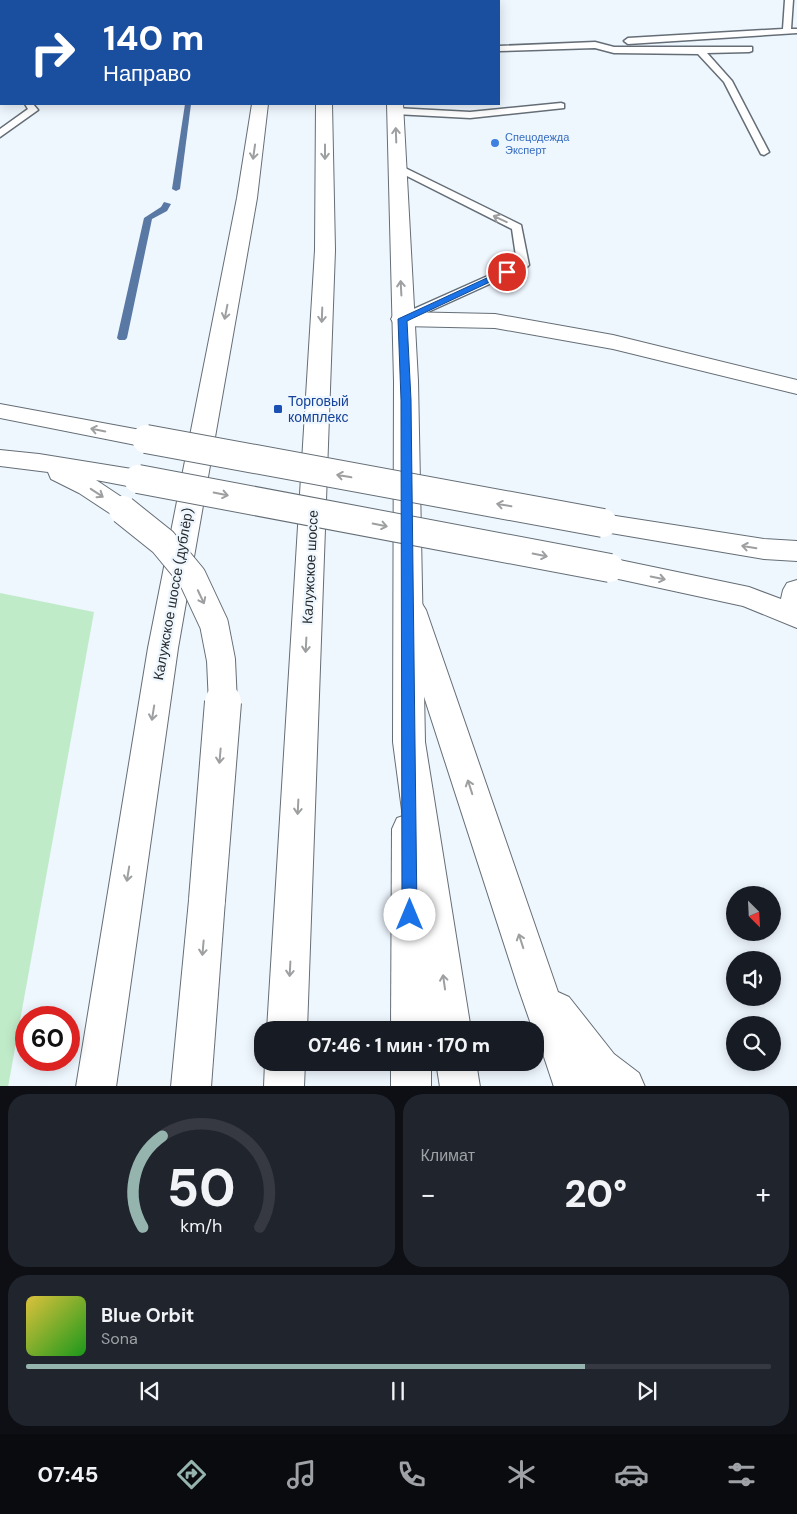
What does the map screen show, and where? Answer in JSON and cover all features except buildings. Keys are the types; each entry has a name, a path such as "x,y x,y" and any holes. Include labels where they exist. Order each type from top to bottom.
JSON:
{"main road":[{"name":"Калужское шоссе (дублёр)","path":"96,1086 162,648 247,198 260,105"},
{"name":"Калужское шоссе","path":"287,1021 325,250 324,105"},
{"path":"395,108 402,319 406,381 411,1021"},
{"path":"402,319 505,323 613,342 797,387"},
{"path":"0,411 604,523 764,549 797,552"},
{"path":"0,458 39,462 138,479 610,568 749,597 797,617"},
{"path":"39,462 88,487 123,510 163,542 192,577 214,624 221,660 224,711 191,1086"},
{"path":"797,590 795,597 797,602"},
{"path":"407,599 537,987 574,1086"},
{"path":"408,742 450,1021"},
{"path":"537,987 600,1068 625,1086"},
{"path":"284,1086 285,1071"},
{"path":"411,1071 411,1086"},
{"path":"458,1071 460,1086"}],"lane":[{"path":"787,32 790,0"},
{"path":"500,49 595,45 797,31"},
{"path":"595,45 614,50 700,51 749,49"},
{"path":"700,51 728,81 764,152"},
{"path":"0,134 33,110 30,105"},
{"path":"395,108 470,115 561,106"},
{"path":"397,167 517,227 523,265 402,319"}],"green space":[{"path":"0,593 94,612 23,1006 15,1006 15,1048 8,1086 0,1086"}],"waterway":[{"path":"176,189 188,105"},
{"path":"122,338 148,218 164,209 167,204"}],"place":[{"name":"Спецодежда Эксперт","path":"495,143"},
{"name":"Торговый комплекс","path":"278,409"}],"route":[{"path":"410,915 406,381 402,319 507,272"}]}
